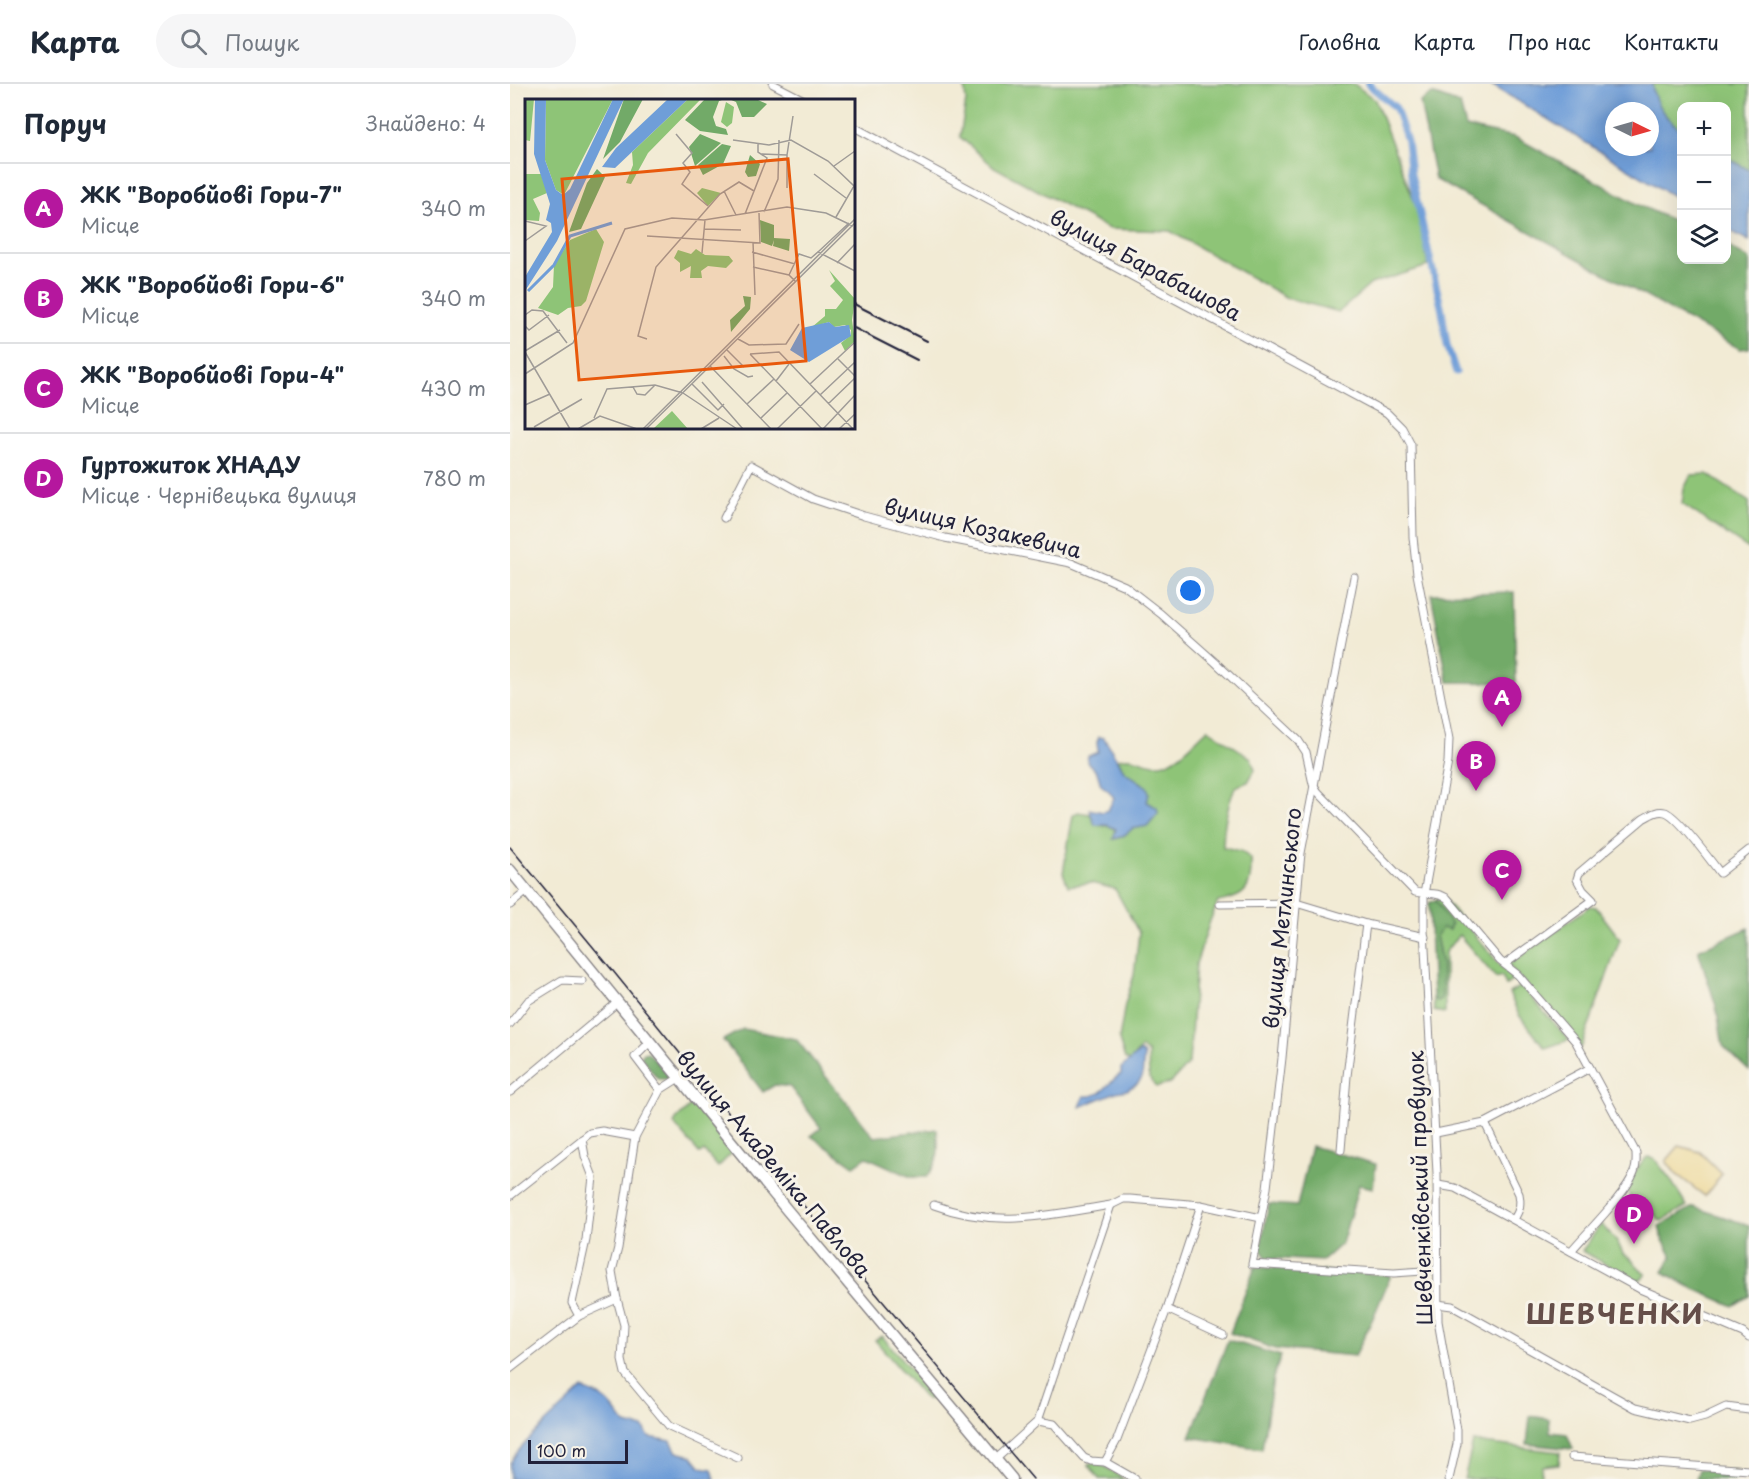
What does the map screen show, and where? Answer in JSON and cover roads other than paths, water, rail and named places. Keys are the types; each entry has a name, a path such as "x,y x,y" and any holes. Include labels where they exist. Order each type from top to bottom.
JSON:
{"main road":[{"name":"вулиця Академіка Павлова","path":"510,870 679,1078 1012,1479"}],"street":[{"path":"773,84 802,99"},
{"name":"вулиця Барабашова","path":"855,128 1387,413 1402,428 1411,445"},
{"name":"Шевченківський провулок","path":"1411,445 1414,554 1449,748 1439,818 1424,894 1438,1185 1438,1321 1457,1430 1449,1479"},
{"name":"вулиця Козакевича","path":"724,518 751,465 813,499 864,516 945,538 1071,563 1131,589 1298,740 1306,752 1313,784 1318,792 1415,892 1424,894"},
{"name":"вулиця Метлинського","path":"1353,577 1301,852 1282,1058 1267,1188 1252,1264 1394,1273 1437,1270"},
{"path":"1503,962 1593,900 1583,890 1577,879 1579,873 1643,819 1653,814 1665,812 1675,818 1720,873 1749,850"},
{"path":"510,904 527,891"},
{"path":"1424,894 1437,893 1447,898 1576,1042 1636,1153 1634,1174 1614,1202 1571,1251"},
{"path":"1220,904 1296,903 1366,924 1425,937"},
{"path":"1341,1150 1347,1076 1366,924"},
{"path":"510,1024 528,1001 562,980 582,981"},
{"path":"510,1092 514,1085 618,1002"},
{"path":"650,1042 636,1057 660,1090"},
{"path":"1436,1133 1485,1123 1590,1068"},
{"path":"679,1078 660,1090 635,1137 618,1248 612,1271 624,1325 622,1360 625,1373 669,1426 738,1458"},
{"path":"1485,1123 1519,1194 1521,1203 1514,1219"},
{"path":"510,1196 590,1133 597,1131 635,1137"},
{"path":"579,1316 572,1303 586,1240 593,1177 585,1156 582,1139"},
{"path":"1438,1185 1455,1188 1640,1289 1749,1338"},
{"path":"934,1205 950,1211 1001,1220 1024,1219 1111,1205 1117,1201 1130,1199 1201,1205 1261,1218"},
{"path":"996,1460 1038,1421 1111,1205"},
{"path":"1105,1462 1117,1440 1167,1309 1201,1205"},
{"path":"510,1369 579,1316 617,1299"},
{"path":"1437,1304 1452,1306 1635,1408 1690,1420 1705,1417 1726,1407 1749,1410"},
{"path":"1167,1309 1223,1335"},
{"path":"1038,1421 1054,1424 1084,1458 1105,1462 1135,1479"},
{"path":"1572,1458 1749,1470"}],"water":[{"path":"1490,84 1652,84 1657,102 1605,102 1605,154"},
{"path":"1659,106 1677,126 1677,199 1608,156 1659,156"},
{"path":"1731,160 1749,170 1749,241 1731,231"},
{"path":"1099,737 1104,738 1124,771 1147,787 1149,793 1147,802 1157,808 1158,813 1147,826 1132,829 1121,837 1113,839 1116,829 1107,825 1095,825 1089,809 1103,812 1108,810 1114,798 1101,785 1097,772 1087,762 1088,756 1098,752"},
{"path":"1140,1052 1144,1055 1142,1078 1137,1084 1127,1090 1116,1092 1080,1107 1084,1096 1101,1092 1121,1074 1121,1068"},
{"path":"582,1389 607,1402 625,1424 644,1428 649,1437 671,1441 677,1452 692,1456 701,1467 712,1469 715,1479 510,1479 510,1465 521,1448"}],"waterway":[{"path":"1368,84 1396,108 1407,141 1411,174 1442,311 1447,345 1456,372"}],"tram line":[{"path":"510,847 857,1271 1033,1479"}],"railway":[{"path":"855,305 927,341"},
{"path":"855,329 917,360"}],"place":[{"name":"ЖК \"Воробйові Гори-7\"","path":"1502,727"},
{"name":"ЖК \"Воробйові Гори-6\"","path":"1476,791"},
{"name":"ЖК \"Воробйові Гори-4\"","path":"1502,900"},
{"name":"Гуртожиток ХНАДУ","path":"1634,1244"}],"district":[{"name":"ШЕВЧЕНКИ","path":"1615,1312"}]}
